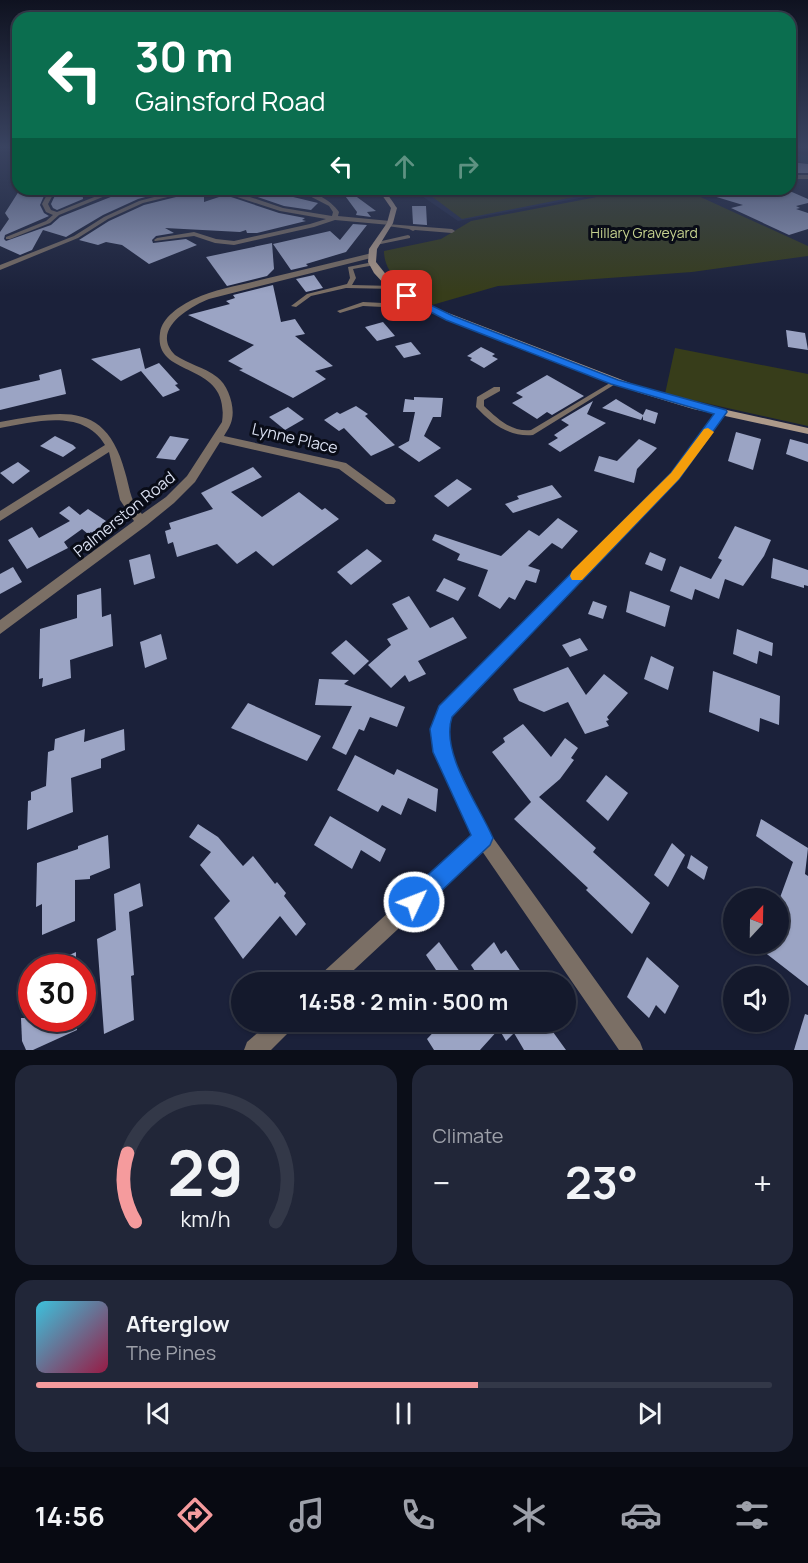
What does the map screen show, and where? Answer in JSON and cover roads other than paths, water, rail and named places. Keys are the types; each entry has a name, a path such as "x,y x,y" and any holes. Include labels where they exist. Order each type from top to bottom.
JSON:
{"main road":[{"path":"384,196 394,208 390,224 376,243 373,260 377,271 394,288 417,302 450,318 615,382 722,412 808,431"}],"street":[{"path":"49,196 45,204 48,211 57,214"},
{"path":"8,238 48,222 57,214 102,196"},
{"path":"0,268 66,242 106,218 141,202 161,196"},
{"path":"240,196 273,208 390,224"},
{"path":"313,196 332,205 336,212 334,218"},
{"path":"157,240 194,234 215,242 234,243 312,226 334,218"},
{"name":"Palmerston Road","path":"0,628 170,500 191,479 227,422 229,412 219,384 167,352 162,333 168,322 201,298 214,294 373,260"},
{"path":"632,1050 483,838 442,752 439,729 445,712 675,476 722,412"},
{"path":"0,425 49,417 74,418 100,428 117,456 126,504 143,522"},
{"name":"Lynne Place","path":"218,438 342,466 390,501"},
{"path":"0,517 112,445"},
{"path":"338,972 483,838"},
{"path":"255,1050 274,1032"}],"lane":[{"path":"390,224 412,229 452,231"},
{"path":"376,243 408,237"},
{"path":"294,306 309,295 349,285 353,278 350,268 373,260"},
{"path":"349,285 352,288 394,288"},
{"path":"340,311 363,304 403,306 417,302"},
{"path":"497,389 480,399 479,404 507,430 522,434 533,432 615,382"}],"park label":[{"name":"Hillary Graveyard","path":"644,232"}]}
